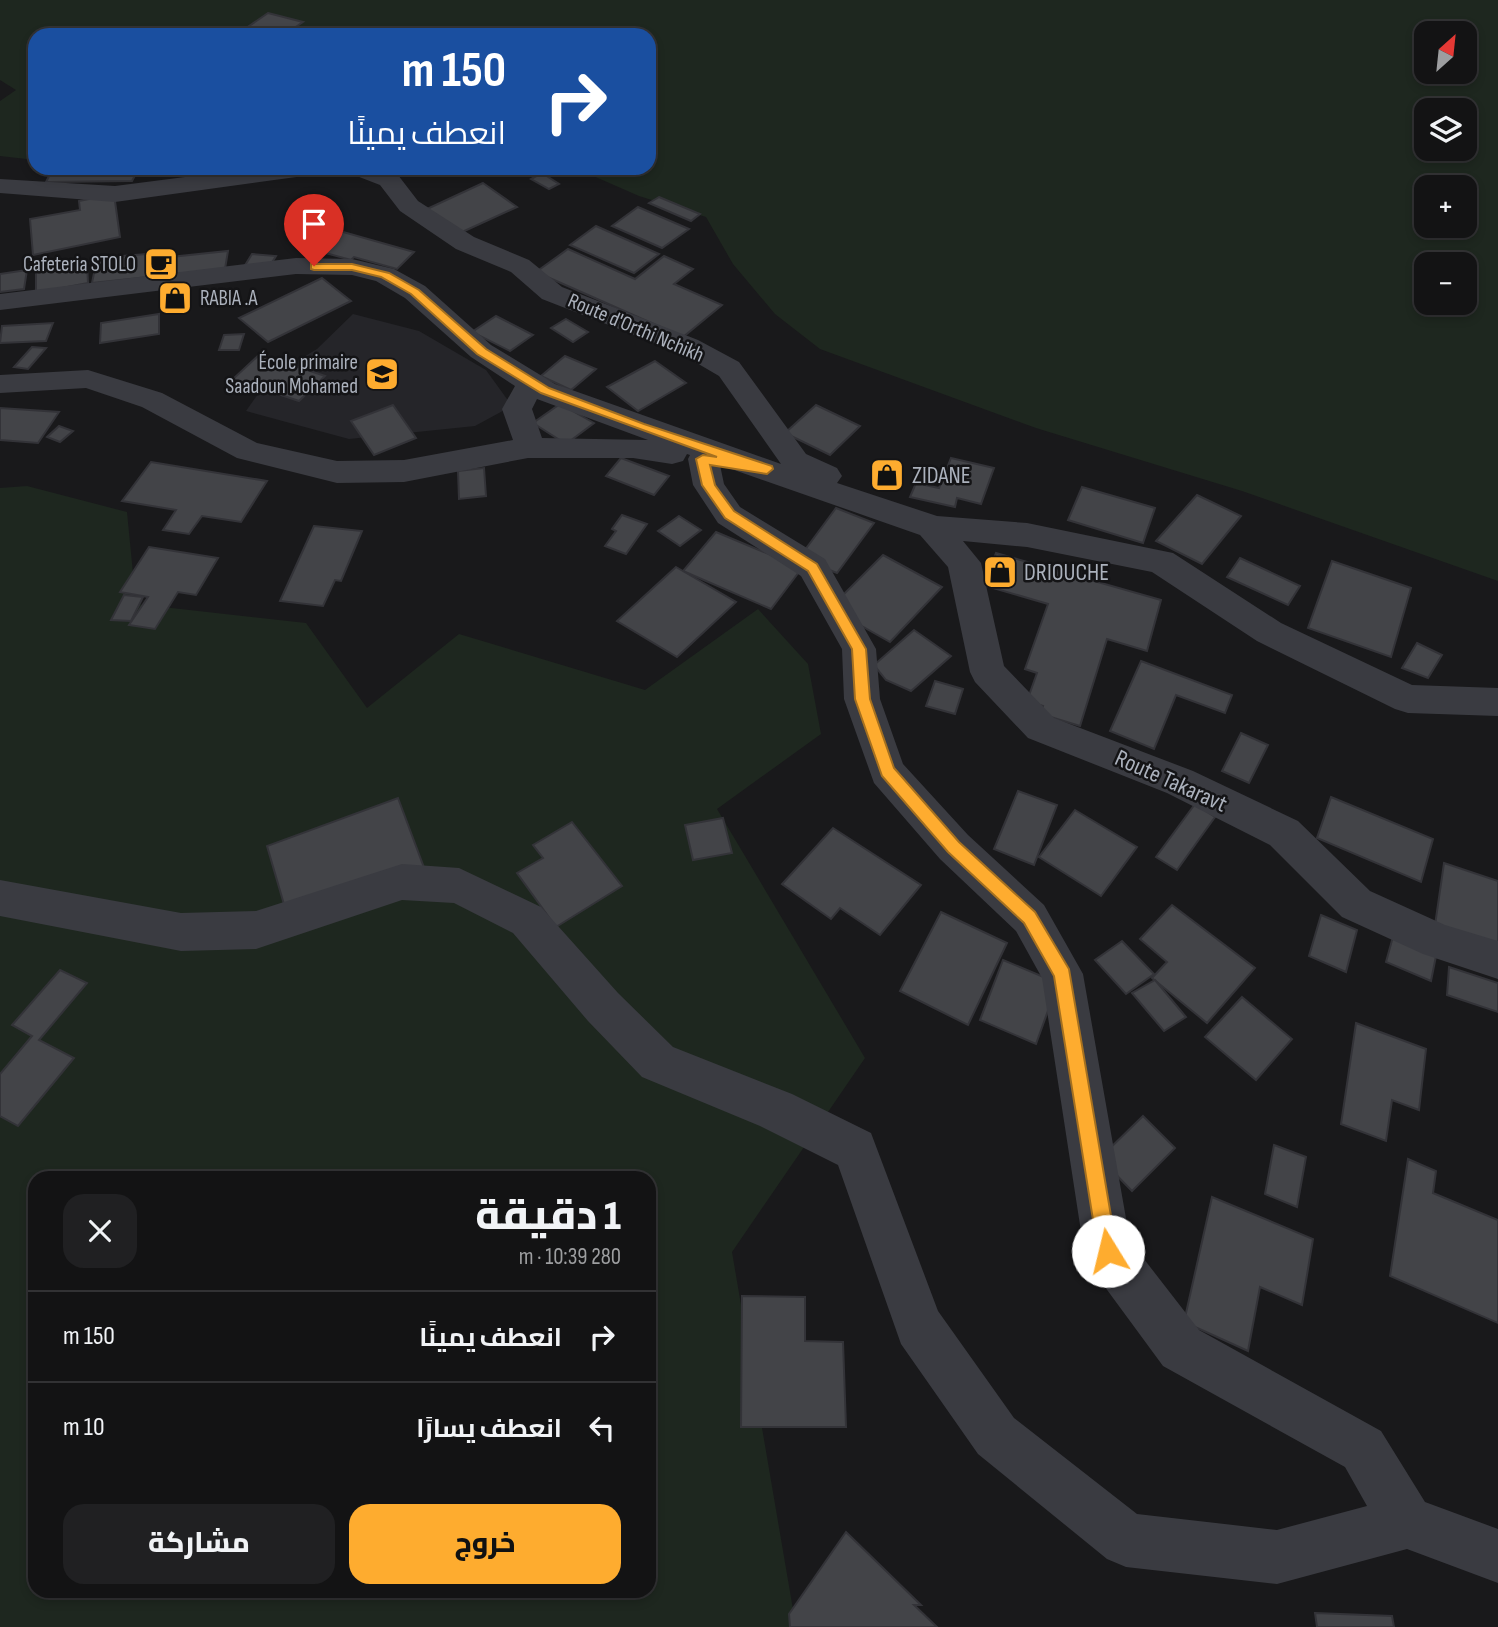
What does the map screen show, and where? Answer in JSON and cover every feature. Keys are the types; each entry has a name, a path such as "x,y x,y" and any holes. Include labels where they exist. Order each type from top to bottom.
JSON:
{"street":[{"path":"0,186 115,194 258,175"},
{"name":"Route d'Orthi Nchikh","path":"376,175 388,180 410,206 465,243 520,266 552,293 688,346 729,369 794,461 931,527"},
{"path":"0,302 296,266 352,267 385,275 415,292 481,351 545,391 931,527 1027,536 1161,562 1269,632 1408,699 1498,702"},
{"path":"0,384 88,379 152,400 248,451 337,472 404,471 531,449 633,448 767,469"},
{"path":"531,449 517,409 532,383"},
{"path":"703,459 709,485 729,514 813,568 859,649 862,699 887,772 954,847 1030,918 1062,974 1108,1251 1181,1348 1363,1449 1407,1522"},
{"name":"Route Takaravt","path":"931,527 964,563 988,672 1041,728 1180,782 1284,833 1356,904 1438,941 1498,960"},
{"path":"0,898 181,932 257,930 402,882 459,886 527,920 603,1007 658,1062 776,1110 855,1150 919,1326 996,1436 1126,1539 1277,1557 1407,1522 1498,1556"}],"shaded area":[{"path":"0,0 1498,0 1498,581 1242,491 1036,428 820,349 775,314 733,264 706,217 639,196 591,175 656,175 656,28 28,28 28,159 0,156 0,101 16,90 0,80"},
{"name":"École primaire Saadoun Mohamed","path":"353,314 419,331 486,370 512,406 475,426 349,439 246,411 270,377 317,349"},
{"path":"27,486 127,512 136,604 306,623 367,708 459,634 645,690 758,609 808,664 821,734 717,809 865,1058 732,1252 796,1627 0,1627 0,488"}],"building":[{"path":"268,13 303,22 294,28 246,28"},
{"path":"50,175 135,175 132,181 46,182"},
{"path":"545,175 559,184 549,189 531,179"},
{"path":"483,183 517,207 460,233 427,209"},
{"path":"114,194 120,237 33,255 30,219 80,210 79,201"},
{"path":"659,197 700,214 691,221 649,203"},
{"path":"638,207 689,229 662,248 612,226"},
{"path":"596,226 659,254 634,273 570,245"},
{"path":"329,228 414,252 397,269 307,248"},
{"path":"568,249 635,279 664,256 693,269 674,284 722,305 683,337 536,272"},
{"name":"Cafeteria STOLO","path":"228,251 225,269 92,283 97,258 171,252 170,257"},
{"path":"252,254 276,256 268,269 244,267"},
{"path":"87,264 88,283 36,293 36,273"},
{"path":"27,270 24,289 0,292 0,274"},
{"path":"322,278 351,301 268,342 239,318"},
{"path":"159,314 159,334 100,343 101,323"},
{"path":"496,316 533,335 510,351 472,332"},
{"path":"566,319 588,332 573,342 551,328"},
{"path":"53,323 46,341 0,343 2,326"},
{"path":"244,334 239,350 219,350 224,335"},
{"path":"32,347 46,348 28,369 14,367"},
{"path":"260,354 325,376 299,401 233,379"},
{"path":"565,356 596,369 571,390 541,376"},
{"path":"655,361 686,383 638,411 607,387"},
{"path":"560,404 594,423 566,444 533,423"},
{"path":"393,405 416,438 374,455 351,421"},
{"path":"816,405 860,426 830,455 785,433"},
{"path":"0,408 59,412 38,443 0,440"},
{"path":"59,426 73,431 60,442 47,437"},
{"path":"621,458 669,476 654,495 606,476"},
{"path":"951,458 994,468 981,504 957,498 955,507 910,497 916,483 939,488"},
{"path":"151,462 267,481 241,522 202,516 189,534 163,530 176,510 122,501"},
{"path":"484,468 486,496 459,499 458,471"},
{"path":"1082,487 1155,508 1143,543 1068,520"},
{"path":"1197,495 1241,516 1202,564 1156,541"},
{"path":"836,508 874,523 837,573 799,558"},
{"path":"622,515 647,524 626,554 605,546 616,531 612,529"},
{"path":"679,516 701,530 680,546 658,531"},
{"path":"314,526 362,531 341,581 335,580 323,606 280,601"},
{"path":"716,532 802,568 771,609 683,571"},
{"path":"149,547 218,558 196,595 178,592 155,629 129,625 148,597 120,592"},
{"path":"996,553 1161,600 1147,651 1107,639 1080,726 1041,714 1043,706 1027,701 1037,673 1025,669 1048,604 983,585"},
{"path":"883,555 942,587 890,642 830,608"},
{"path":"1240,558 1300,586 1288,605 1227,577"},
{"path":"1332,561 1411,588 1391,657 1308,628"},
{"path":"676,567 736,602 677,657 617,621"},
{"path":"124,595 143,597 131,621 111,620"},
{"path":"914,630 951,656 911,691 886,680 874,665"},
{"path":"1417,643 1442,655 1428,678 1402,668"},
{"path":"1141,661 1232,695 1225,713 1176,695 1154,749 1110,731"},
{"path":"935,681 963,689 955,714 926,706"},
{"path":"1241,733 1268,745 1249,783 1222,771"},
{"path":"1018,791 1057,805 1034,865 994,849"},
{"path":"1331,797 1433,839 1421,882 1317,838"},
{"path":"398,798 426,873 290,925 267,846"},
{"path":"1195,804 1215,817 1177,870 1156,857"},
{"path":"1075,810 1137,847 1101,896 1039,857"},
{"path":"723,818 732,853 693,860 685,825"},
{"path":"572,822 622,886 556,927 517,873 543,858 533,845"},
{"path":"833,828 921,885 880,935 840,908 831,919 782,884"},
{"path":"1444,863 1498,881 1498,948 1435,925"},
{"path":"1172,905 1255,968 1207,1023 1152,978 1167,962 1140,939"},
{"path":"941,912 1007,943 968,1025 900,991"},
{"path":"1321,915 1357,930 1346,972 1309,956"},
{"path":"1394,933 1437,951 1431,981 1386,962"},
{"path":"1122,941 1154,974 1126,994 1095,960"},
{"path":"1003,960 1058,983 1036,1044 980,1020"},
{"path":"1449,967 1498,983 1498,1012 1447,995"},
{"path":"60,970 87,983 39,1040 74,1058 18,1126 0,1116 0,1074 32,1036 12,1025"},
{"path":"1155,980 1186,1017 1164,1031 1132,993"},
{"path":"1242,997 1292,1039 1256,1080 1205,1037"},
{"path":"1356,1023 1426,1049 1419,1110 1392,1100 1386,1141 1341,1124"},
{"path":"1143,1116 1175,1148 1132,1191 1100,1158"},
{"path":"1274,1145 1306,1157 1297,1207 1265,1194"},
{"path":"1408,1159 1436,1171 1433,1193 1498,1220 1498,1323 1390,1276"},
{"path":"1212,1197 1313,1239 1302,1305 1260,1287 1248,1351 1184,1322"},
{"path":"742,1296 805,1297 805,1341 843,1342 846,1427 741,1427"},
{"path":"846,1532 921,1605 914,1605 937,1627 790,1627 789,1614"},
{"path":"1315,1613 1392,1616 1394,1627 1317,1627"}],"place":[{"name":"Cafeteria STOLO","path":"161,264"},
{"name":"RABIA .A","path":"175,298"},
{"name":"École primaire Saadoun Mohamed","path":"382,374"},
{"name":"ZIDANE","path":"887,475"},
{"name":"DRIOUCHE","path":"1000,572"}],"route":[{"path":"314,266 352,267 385,275 415,292 481,351 545,391 767,469 703,459 709,485 729,514 813,568 859,649 862,699 887,772 954,847 1030,918 1062,974 1108,1251"}]}
